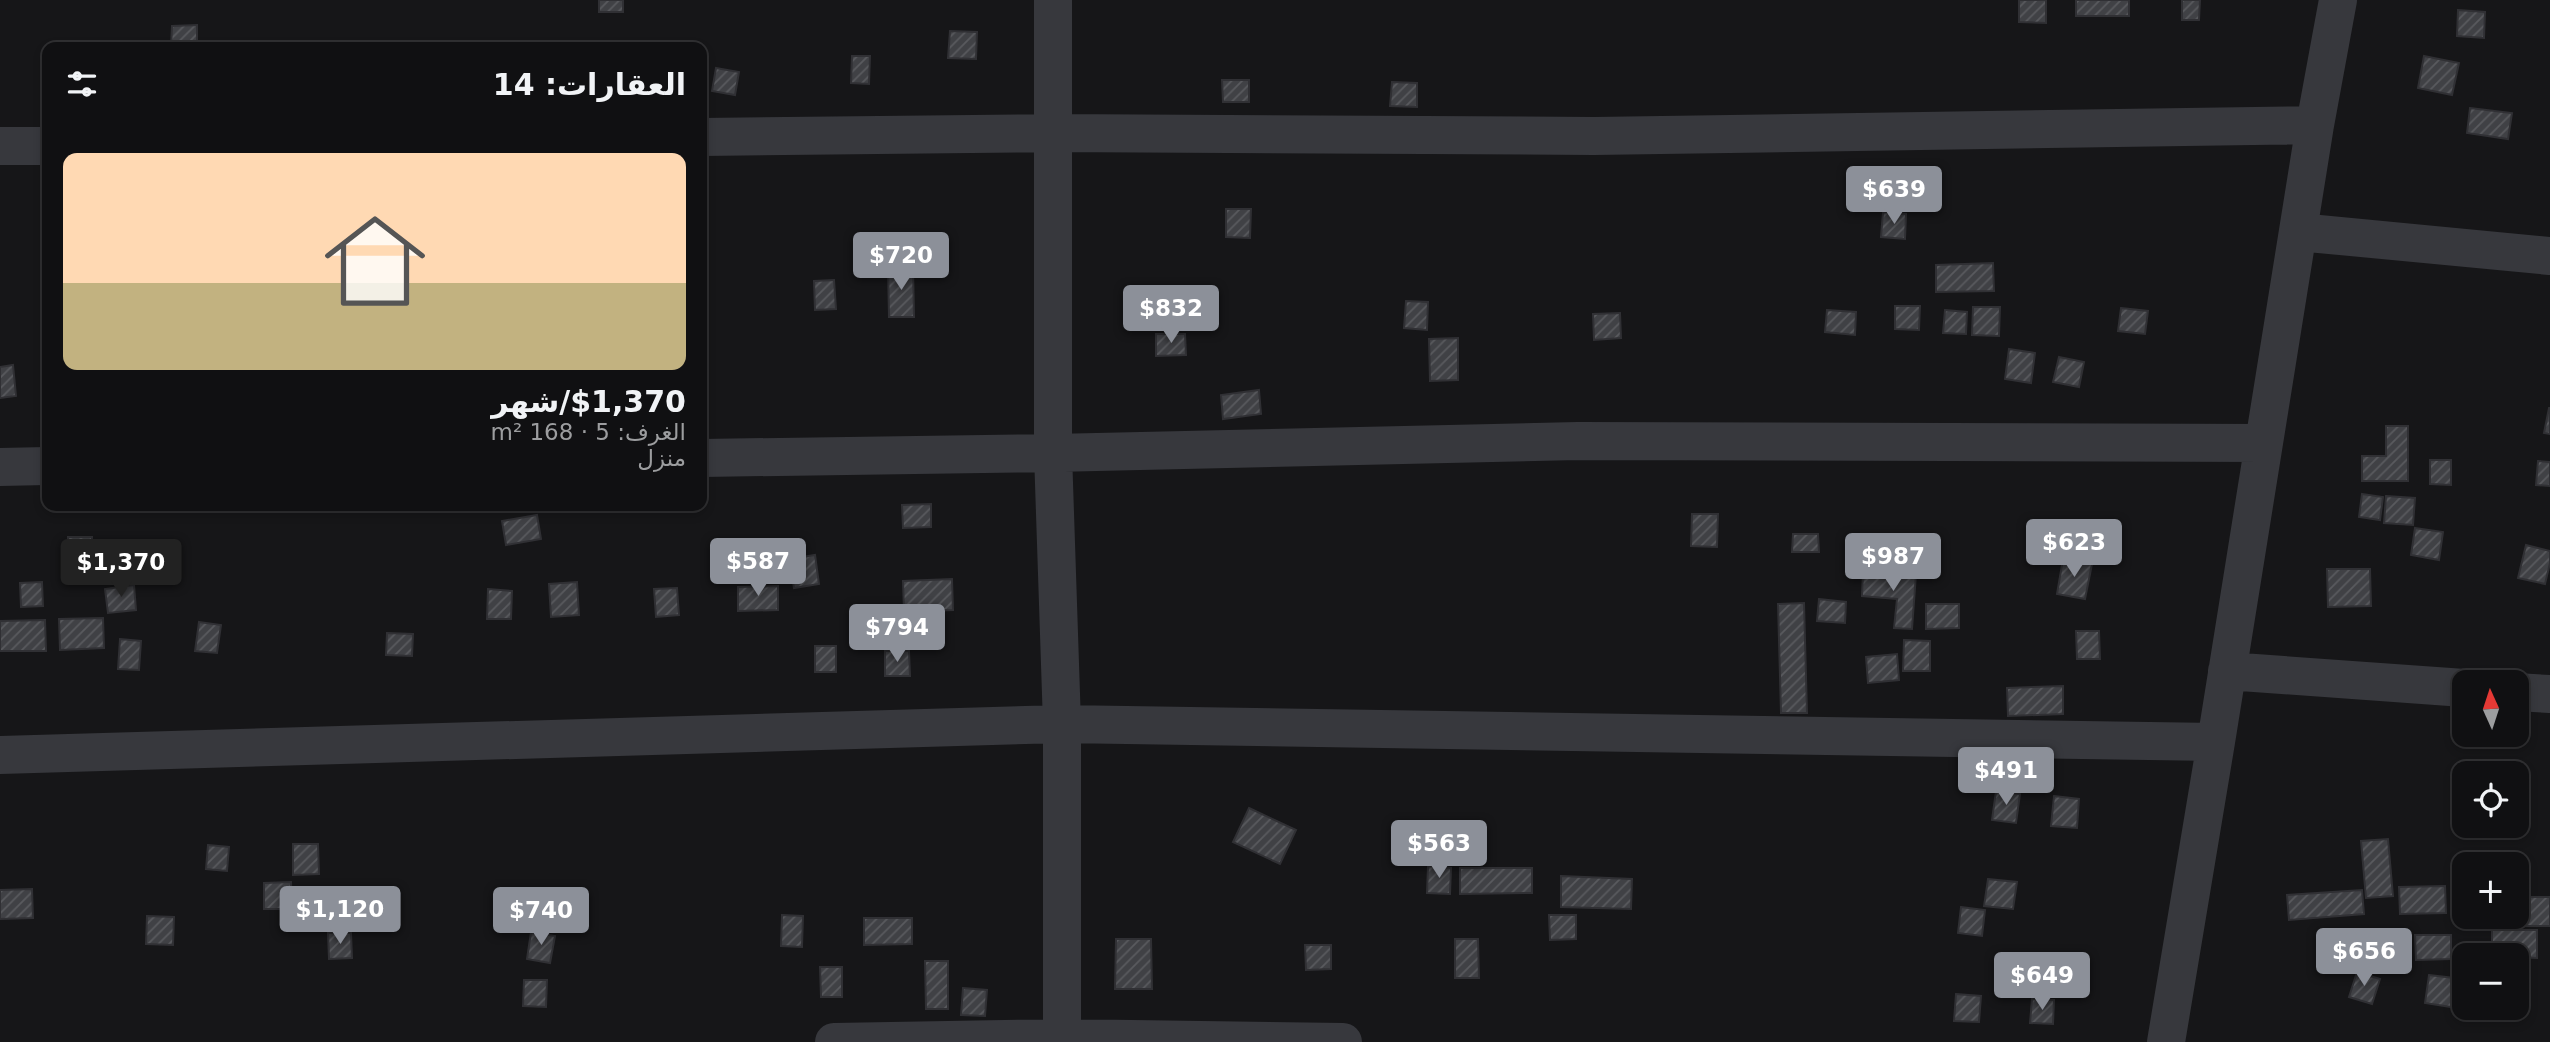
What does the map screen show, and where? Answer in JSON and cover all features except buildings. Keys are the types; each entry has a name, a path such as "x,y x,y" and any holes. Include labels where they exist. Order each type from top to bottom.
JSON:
{"street":[{"path":"1053,0 1054,453 1062,724 1062,1040"},
{"path":"2166,1042 2315,125 2338,0"},
{"path":"707,137 1053,132 1594,136 2315,125"},
{"path":"0,146 42,146"},
{"path":"2298,232 2550,256"},
{"path":"707,458 1578,441 2264,443"},
{"path":"0,467 42,466"},
{"path":"2227,671 2452,687"},
{"path":"2529,693 2550,695"},
{"path":"0,755 1062,724 2216,742"},
{"path":"834,1042 1343,1042"}]}
